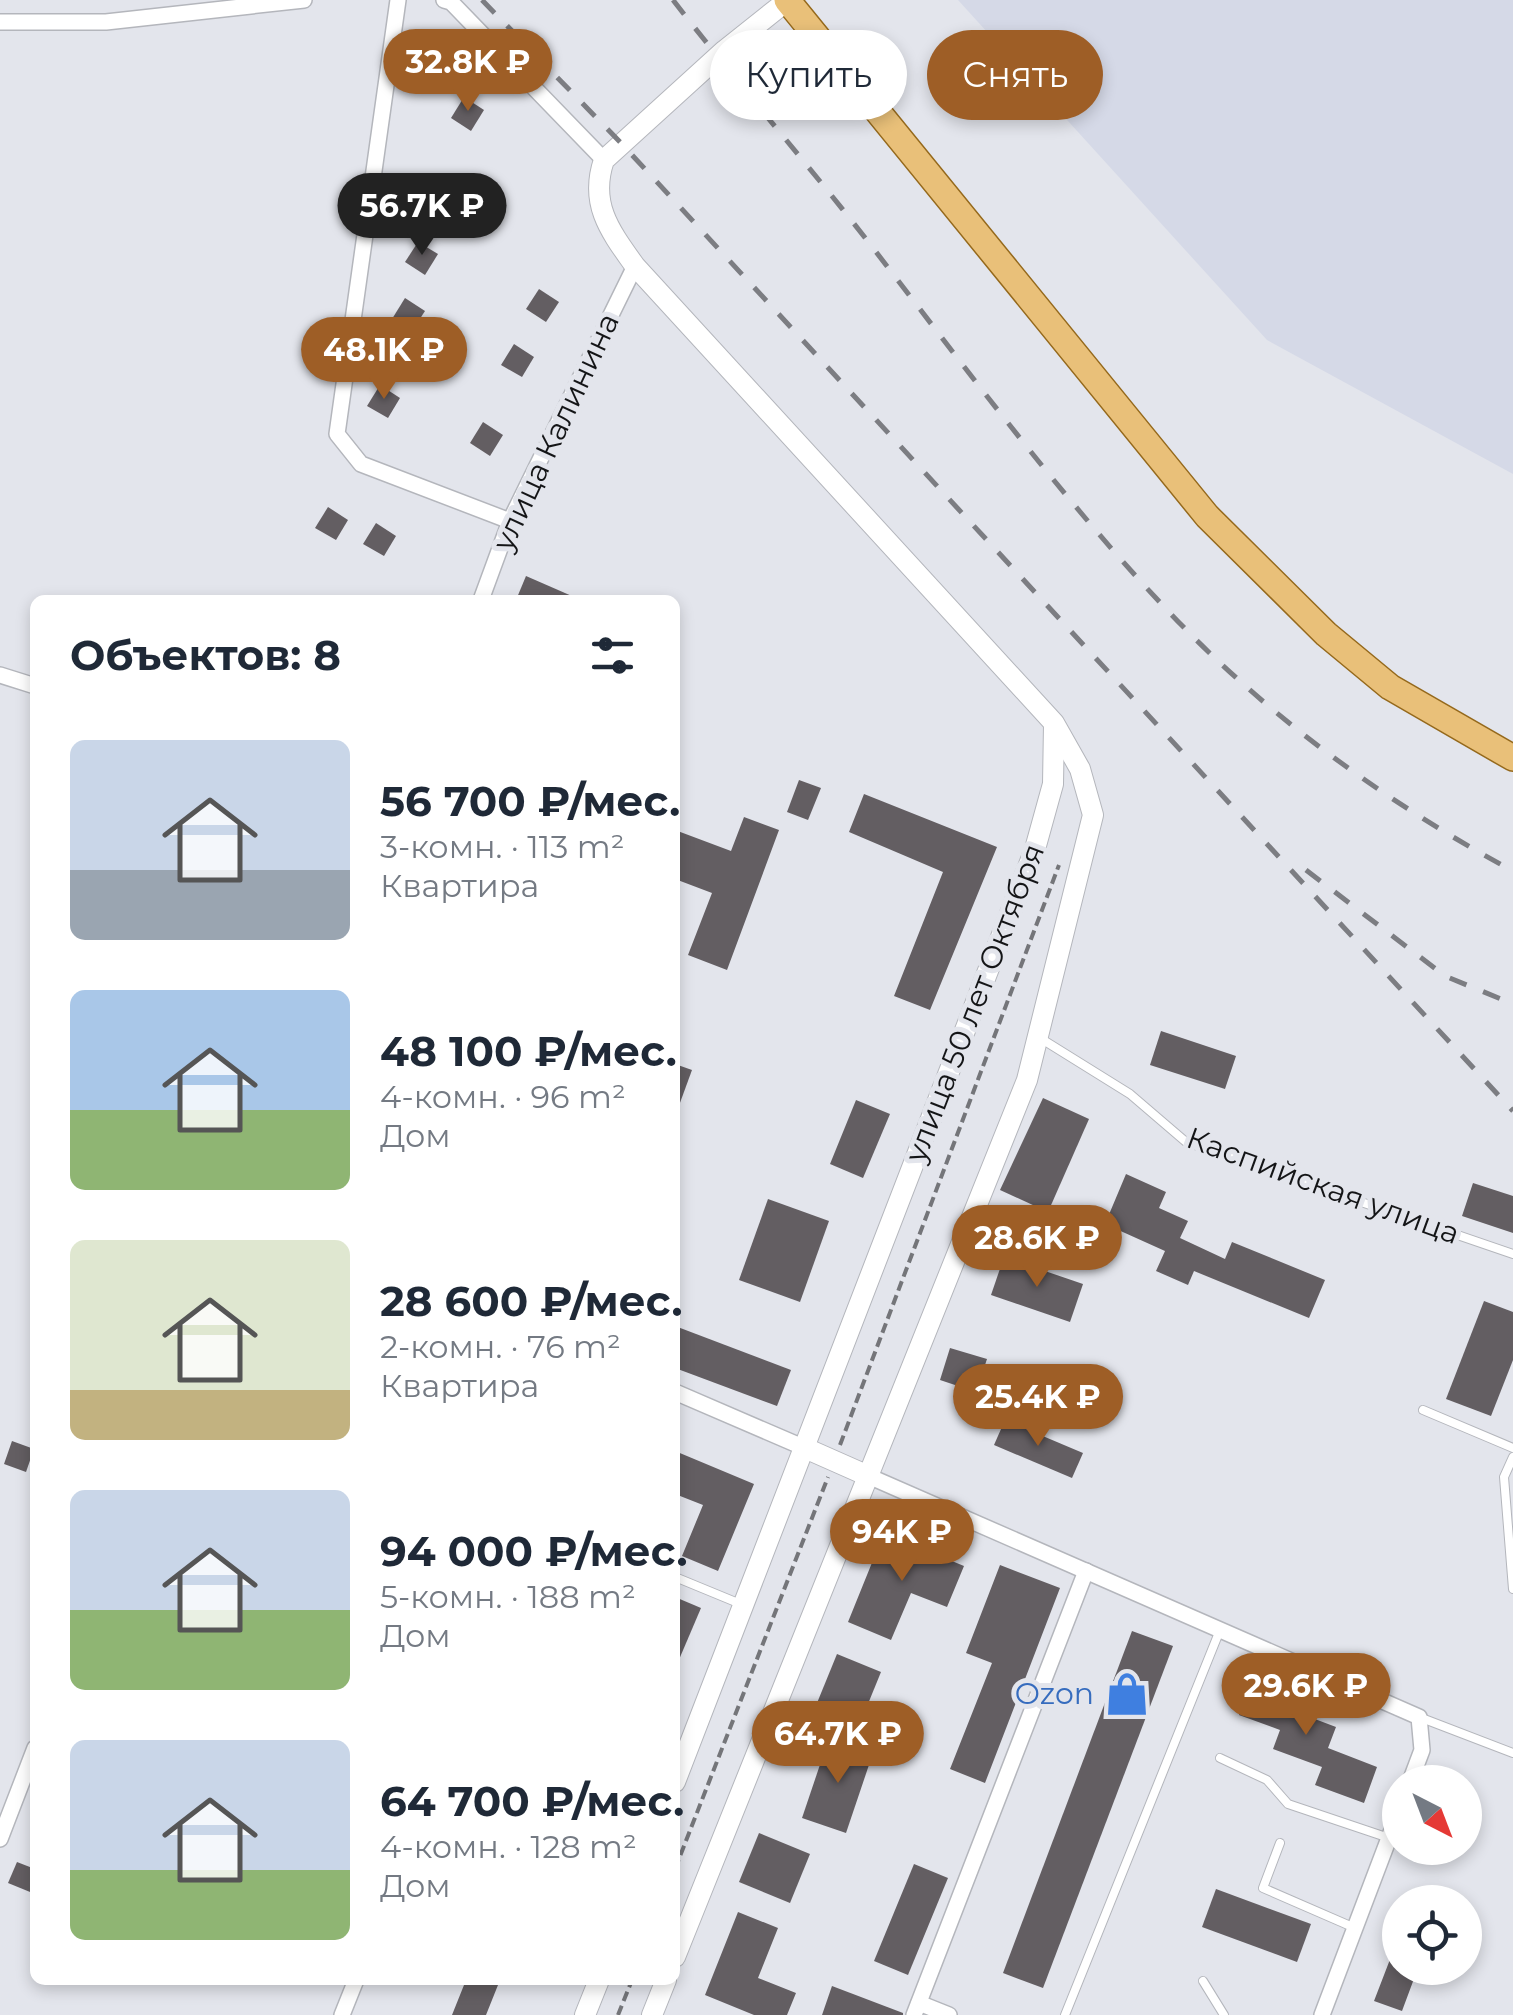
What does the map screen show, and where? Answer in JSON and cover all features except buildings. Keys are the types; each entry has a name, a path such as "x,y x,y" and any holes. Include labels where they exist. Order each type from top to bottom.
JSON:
{"main road":[{"path":"787,0 1207,516 1326,634 1390,686 1513,758"}],"street":[{"path":"0,22 106,22 304,0"},
{"path":"398,0 337,434 361,464 510,521"},
{"path":"444,0 451,2 604,160"},
{"path":"787,0 725,50 604,160 597,180 600,204 611,232 635,266 1054,723"},
{"name":"улица Калинина","path":"483,595 510,521 635,266"},
{"path":"0,675 30,684"},
{"name":"улица 50 лет Октября","path":"680,1944 1027,1080 1040,1038 1093,816 1080,769 1054,723"},
{"name":"улица 50 лет Октября","path":"680,1769 1035,849 1053,784 1054,723"},
{"path":"680,1394 1419,1717 1422,1750 1416,1765"},
{"path":"949,2015 916,2009 1086,1571"},
{"path":"0,1839 30,1761"},
{"path":"1322,2015 1382,1857"},
{"path":"342,2015 354,1985"},
{"path":"586,2015 597,1985"},
{"path":"652,2015 664,1985"}],"lane":[{"name":"Каспийская улица","path":"1040,1038 1130,1094 1186,1142 1513,1254"},
{"path":"1423,1410 1513,1448"},
{"path":"1513,1457 1504,1477 1513,1589"},
{"path":"680,1579 743,1606"},
{"path":"1065,2015 1220,1630"},
{"path":"1419,1717 1513,1753"},
{"path":"1220,1758 1267,1780 1288,1804 1382,1836"},
{"path":"1280,1842 1263,1888 1355,1928"},
{"path":"1203,1980 1224,2015"}],"path":[{"path":"680,1856 1064,850"},
{"path":"618,2015 630,1985"}],"shaded area":[{"path":"958,0 1513,0 1513,474 1267,340 1067,120 1103,120 1103,30 985,30"}],"railway":[{"path":"482,0 621,143 1513,1111"},
{"path":"673,0 1053,480 1169,612 1247,687 1331,755 1420,817 1513,871"},
{"path":"1306,870 1445,976 1513,1004"}],"place":[{"name":"Ozon","path":"1127,1694"}]}
